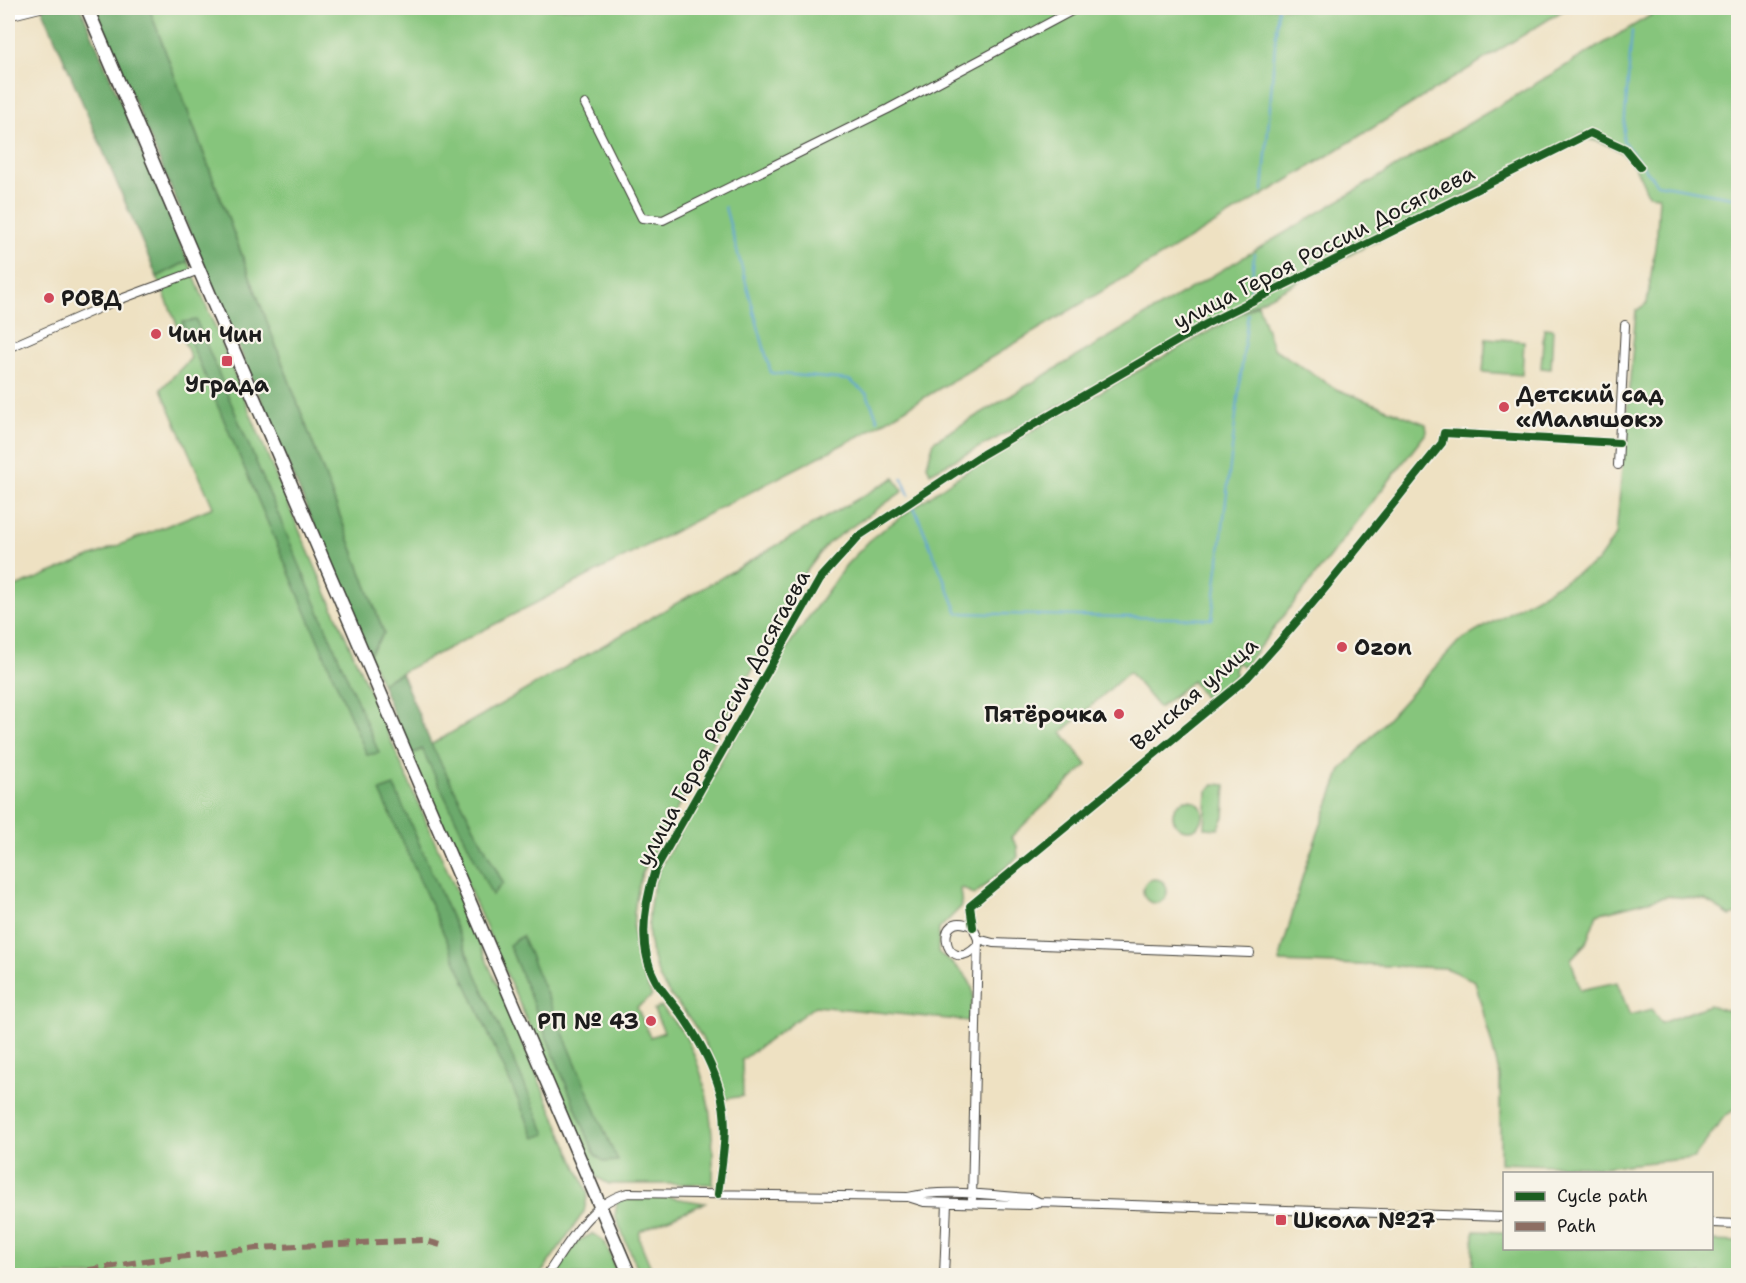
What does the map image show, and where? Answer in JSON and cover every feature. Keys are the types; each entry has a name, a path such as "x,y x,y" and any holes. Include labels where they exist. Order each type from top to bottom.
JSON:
{"highway":[{"path":"87,8 630,1275"}],"street":[{"path":"8,16 40,8"},
{"path":"585,104 642,219 663,220 888,109 1077,8"},
{"name":"улица Героя России Досягаева","path":"718,1194 727,1121 720,1091 712,1066 687,1022 656,981 650,964 644,930 645,904 655,870 820,579 859,536 983,454 1208,323 1590,133 1625,149 1640,167"},
{"path":"8,348 113,302 200,270"},
{"path":"1618,465 1625,325"},
{"name":"Венская улица","path":"973,927 970,906 1247,678 1284,637 1442,443 1443,433 1619,443"},
{"path":"972,1199 978,961 977,943 973,927 964,923 954,924 947,932 945,942 950,951 959,956 969,954 977,943"},
{"path":"977,943 1250,953"},
{"path":"546,1275 600,1204 628,1193 908,1197 919,1194 972,1199 1031,1198 1039,1202 1503,1217"},
{"path":"908,1197 924,1202 948,1203 972,1199"},
{"path":"944,1275 948,1203"},
{"path":"1713,1223 1738,1224"}],"green space":[{"path":"42,8 81,8 188,261 157,277"},
{"path":"104,8 149,8 384,633 369,655 96,11"},
{"path":"149,8 1567,8 1298,174 865,433 381,683 369,655 384,633"},
{"path":"1663,8 1738,8 1738,914 1730,916 1705,900 1668,896 1597,914 1586,943 1571,959 1580,990 1617,982 1630,1015 1651,1009 1661,1023 1709,1005 1738,1014 1738,1107 1724,1117 1694,1158 1603,1167 1500,1163 1500,1076 1475,981 1445,968 1279,962 1304,871 1341,770 1458,642 1597,562 1616,535 1636,311 1647,303 1657,233 1659,196 1648,195 1633,164 1619,150 1586,139 1584,133 930,473 927,465 934,441"},
{"path":"188,261 280,486 588,1193 584,1212 540,1275 8,1276 8,590 213,507 161,389 191,358 157,277"},
{"path":"1258,304 1273,348 1336,389 1426,424 1427,432 1244,667 1237,662 1234,671 1236,675 1206,700 1192,681 1159,708 1129,672 1062,732 1087,765 1011,837 1017,846 1018,857 974,895 963,888 960,889 962,906 939,929 938,952 961,971 973,990 968,1021 815,1006 742,1060 743,1096 725,1099 706,1045 660,979 651,951 649,912 658,871 783,653 846,565 873,537 951,481 1045,423"},
{"path":"196,320 379,753 367,755 182,322"},
{"path":"1544,328 1553,329 1551,369 1541,368"},
{"path":"1486,338 1524,341 1522,375 1483,372"},
{"path":"894,478 903,491 827,544 803,576 642,874 633,922 634,936 640,965 652,996 637,1007 650,1037 664,1032 654,1010 661,1006 687,1039 695,1057 706,1092 712,1128 713,1184 609,1184 596,1177 410,755 425,748 492,894 503,883 430,745"},
{"path":"401,673 431,744 503,883 492,895 422,749 410,755 381,683"},
{"path":"1214,784 1226,785 1224,817 1218,829 1205,828 1207,791"},
{"path":"394,786 546,1134 535,1138 380,791"},
{"path":"1188,800 1199,804 1203,815 1199,826 1188,830 1177,826 1173,815 1177,804"},
{"path":"1155,879 1164,882 1167,891 1164,900 1155,903 1146,900 1143,891 1146,882"},
{"path":"522,936 618,1161 605,1162 595,1155 509,945"},
{"path":"623,1196 661,1196 705,1203 640,1231 639,1239 654,1275 640,1275 615,1216 617,1202"},
{"path":"1474,1231 1503,1232 1503,1250 1713,1250 1713,1241 1738,1242 1738,1275 1511,1273 1510,1275 1472,1275"},
{"path":"592,1234 598,1236 606,1245 617,1275 553,1275 578,1241"}],"waterway":[{"path":"1263,191 1278,8"},
{"path":"1632,31 1623,141 1657,184 1738,198"},
{"path":"725,207 771,373 849,380 867,394 878,420"},
{"path":"1251,291 1254,254"},
{"path":"914,507 958,613 1212,619 1248,314"},
{"path":"902,478 909,495"}],"marked path":[{"path":"53,1276 151,1260 257,1248 423,1240 441,1245"}],"cycle path":[{"path":"718,1194 725,1129 720,1091 710,1063 696,1037 659,986 650,968 644,940 645,912 655,870 820,579 859,536 983,454 1208,323 1590,133 1625,149 1640,167"},
{"path":"973,927 970,906 1247,678 1298,621 1442,443 1444,433 1619,443"}],"place":[{"name":"РОВД","path":"49,298"},
{"name":"Чин Чин","path":"156,334"},
{"name":"Уграда","path":"227,361"},
{"name":"Детский сад «Малышок»","path":"1504,407"},
{"name":"Ozon","path":"1342,647"},
{"name":"Пятёрочка","path":"1119,714"},
{"name":"РП № 43","path":"651,1021"},
{"name":"Школа №27","path":"1281,1220"}]}
